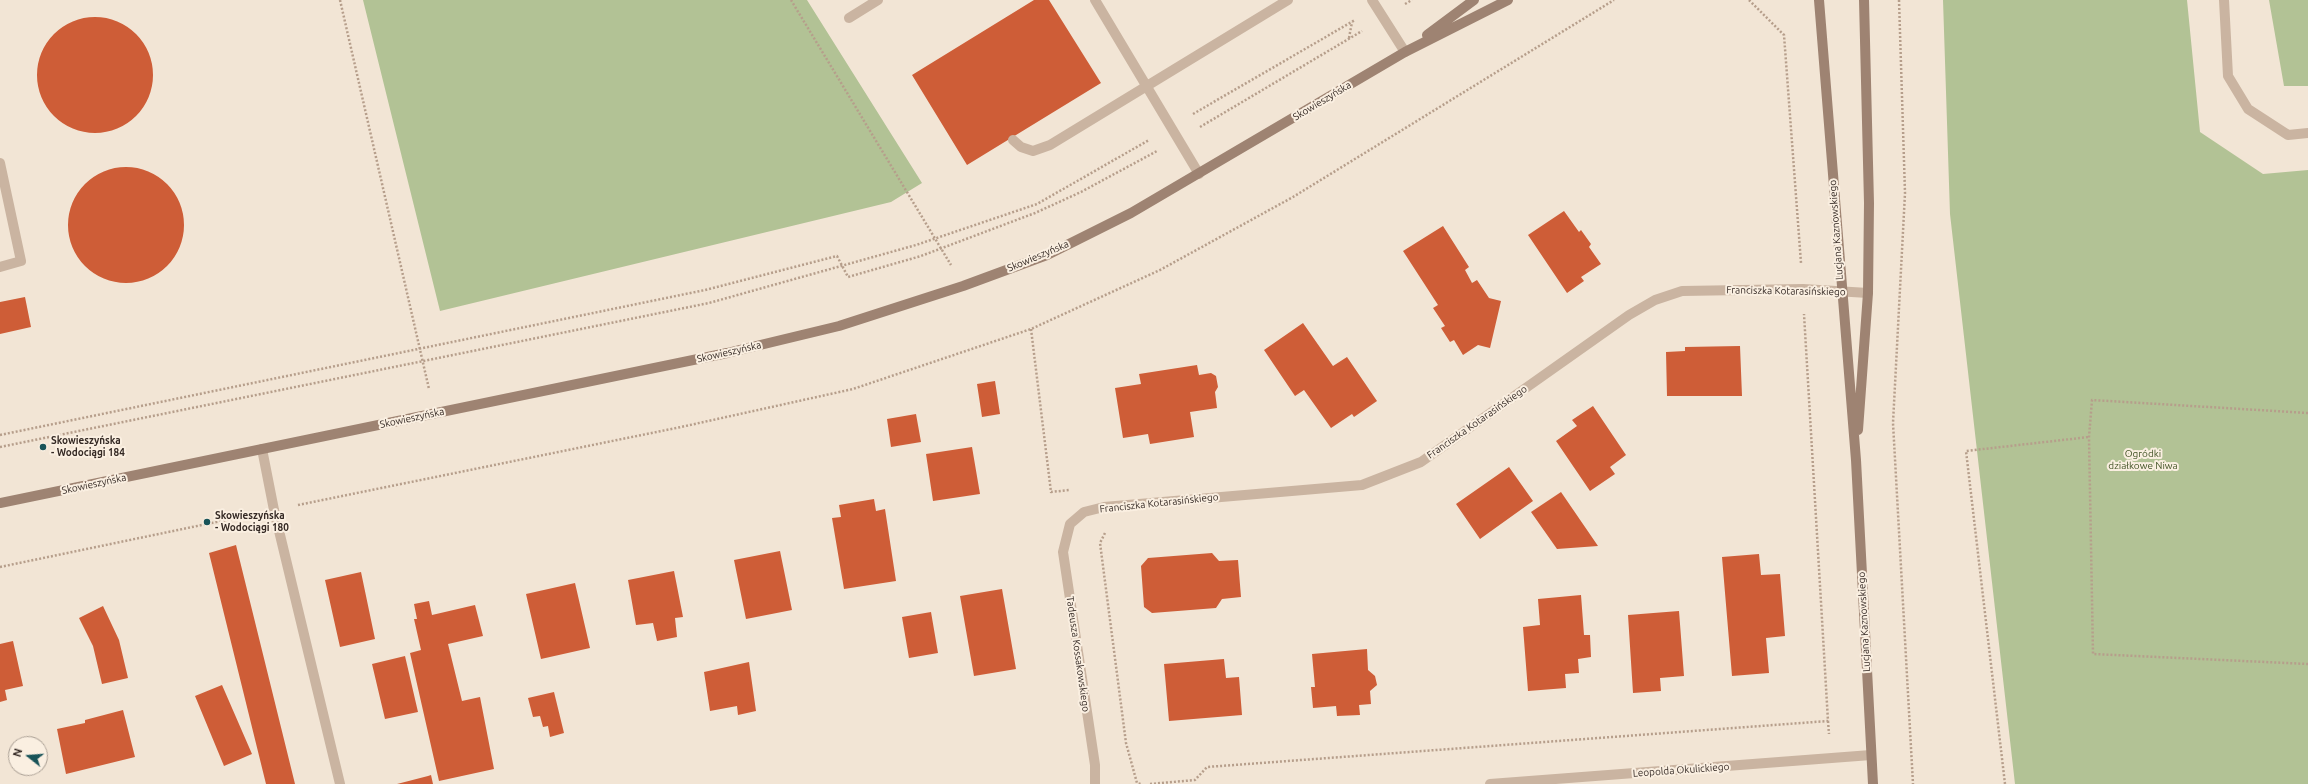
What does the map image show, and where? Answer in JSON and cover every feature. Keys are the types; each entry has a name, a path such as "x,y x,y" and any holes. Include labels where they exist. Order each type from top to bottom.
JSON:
{"street":[{"path":"849,18 878,0"},
{"path":"1095,0 1199,174"},
{"path":"1013,140 1020,147 1033,151 1050,145 1288,0"},
{"name":"Skowieszyńska","path":"1405,52 1474,0"},
{"name":"Skowieszyńska","path":"0,503 727,353 839,326 963,286 1047,255 1131,213 1405,52 1508,0"},
{"path":"1812,0 1820,4"},
{"name":"Lucjana Kaznowskiego","path":"1856,460 1868,293 1869,203 1864,0"},
{"path":"2224,0 2228,76 2248,109 2288,135 2308,133"},
{"path":"1374,3 1405,52"},
{"name":"Lucjana Kaznowskiego","path":"1820,4 1841,292 1856,460 1873,784"},
{"path":"0,163 21,261 0,267"},
{"name":"Franciszka Kotarasińskiego","path":"1070,524 1084,512 1104,507 1362,485 1421,462 1629,315 1655,300 1682,291 1803,289 1868,293"},
{"path":"262,450 274,510 340,784"},
{"name":"Tadeusza Kossakowskiego","path":"1070,524 1063,552 1095,765 1095,784"},
{"name":"Leopolda Okulickiego","path":"1490,784 1872,755"}],"path":[{"path":"340,0 435,413"},
{"path":"791,0 963,286"},
{"path":"0,435 704,290 837,256 848,277 941,249 1035,213 1081,192 1179,140 1412,0"},
{"path":"0,567 681,427 853,389 1031,329 1160,270 1293,197 1614,0"},
{"path":"1150,784 1195,780 1207,767 1828,721 1803,289 1784,35 1749,0"},
{"path":"1899,0 1905,193 1893,423 1913,784"},
{"path":"0,446 422,359 708,303 842,266 935,238 1037,204 1172,127 1374,3"},
{"path":"2308,413 2092,400 2089,436 2093,654 2308,664"},
{"path":"2005,784 1966,451 2089,436"}],"green space":[{"path":"363,0 807,0 922,183 891,202 440,311"},
{"name":"Ogródki działkowe Niwa","path":"1943,0 2187,0 2200,132 2263,174 2308,170 2308,784 2015,784 1950,214"},
{"path":"2269,0 2308,0 2308,86 2284,86"}],"building":[{"path":"1034,0 1049,0 1101,83 967,165 912,75"},
{"path":"95,17 117,21 136,34 149,53 153,75 149,97 136,116 117,129 95,133 73,129 54,116 41,97 37,75 41,53 54,34 73,21"},
{"path":"126,167 148,171 167,184 180,203 184,225 180,247 167,266 148,279 126,283 104,279 85,266 72,247 68,225 72,203 85,184 104,171"},
{"path":"1564,211 1579,232 1581,230 1591,244 1589,247 1601,264 1581,277 1584,281 1567,293 1528,235"},
{"path":"1443,226 1469,267 1465,270 1472,283 1477,280 1489,298 1501,301 1490,348 1478,345 1463,355 1454,340 1450,342 1441,328 1445,326 1433,308 1438,305 1403,251"},
{"path":"25,297 31,327 0,334 0,302"},
{"path":"1303,323 1333,366 1347,357 1377,401 1354,417 1352,414 1331,428 1304,390 1295,396 1264,350"},
{"path":"1740,346 1742,396 1667,396 1666,352 1685,351 1685,347"},
{"path":"1197,365 1199,375 1211,373 1216,376 1218,387 1215,392 1217,408 1190,412 1194,437 1150,444 1148,434 1123,438 1115,388 1141,384 1139,374"},
{"path":"995,381 1000,414 982,417 977,384"},
{"path":"1593,406 1626,455 1610,467 1615,474 1590,491 1556,441 1577,426 1572,420"},
{"path":"916,414 921,442 891,447 887,419"},
{"path":"972,447 980,494 933,501 926,454"},
{"path":"1509,467 1533,501 1480,539 1456,504"},
{"path":"1561,492 1598,546 1557,549 1531,512"},
{"path":"874,499 876,511 885,509 896,581 844,589 832,518 841,517 839,505"},
{"path":"236,545 295,784 266,784 209,553"},
{"path":"780,551 792,610 746,619 734,560"},
{"path":"1212,553 1219,561 1238,560 1241,597 1222,599 1216,608 1152,613 1144,607 1141,566 1148,558"},
{"path":"1759,554 1761,575 1780,574 1785,636 1766,638 1769,673 1732,676 1722,557"},
{"path":"674,571 683,617 675,618 677,637 657,641 653,623 636,625 628,580"},
{"path":"361,572 375,639 340,647 325,580"},
{"path":"575,583 590,648 541,659 526,594"},
{"path":"1002,589 1016,669 974,676 960,596"},
{"path":"1581,595 1584,635 1590,635 1591,657 1578,659 1579,673 1565,674 1566,688 1528,691 1523,627 1540,625 1538,599"},
{"path":"429,601 432,615 475,605 483,636 448,644 462,701 480,697 494,769 439,781 410,653 421,650 414,619 417,619 414,604"},
{"path":"103,606 119,640 128,678 102,684 93,646 79,618"},
{"path":"1679,611 1684,676 1660,678 1661,691 1633,693 1628,615"},
{"path":"931,612 938,653 909,658 902,617"},
{"path":"13,641 23,686 5,690 7,700 0,702 0,644"},
{"path":"1367,649 1368,670 1375,676 1377,685 1370,691 1371,704 1359,705 1360,715 1337,716 1336,706 1313,708 1311,687 1315,687 1312,654"},
{"path":"405,656 418,712 385,719 372,664"},
{"path":"1224,659 1226,678 1239,677 1242,715 1169,721 1164,664"},
{"path":"749,662 756,711 738,715 737,706 710,711 704,672"},
{"path":"222,685 252,754 224,766 195,696"},
{"path":"554,692 564,733 550,737 548,726 543,727 540,716 533,717 528,698"},
{"path":"123,710 135,757 66,774 57,729 85,723 85,720"},
{"path":"431,775 433,784 397,784 428,776"}],"place":[{"name":"Skowieszyńska - Wodociągi 184","path":"43,447"},
{"name":"Skowieszyńska - Wodociągi 180","path":"207,522"}]}
